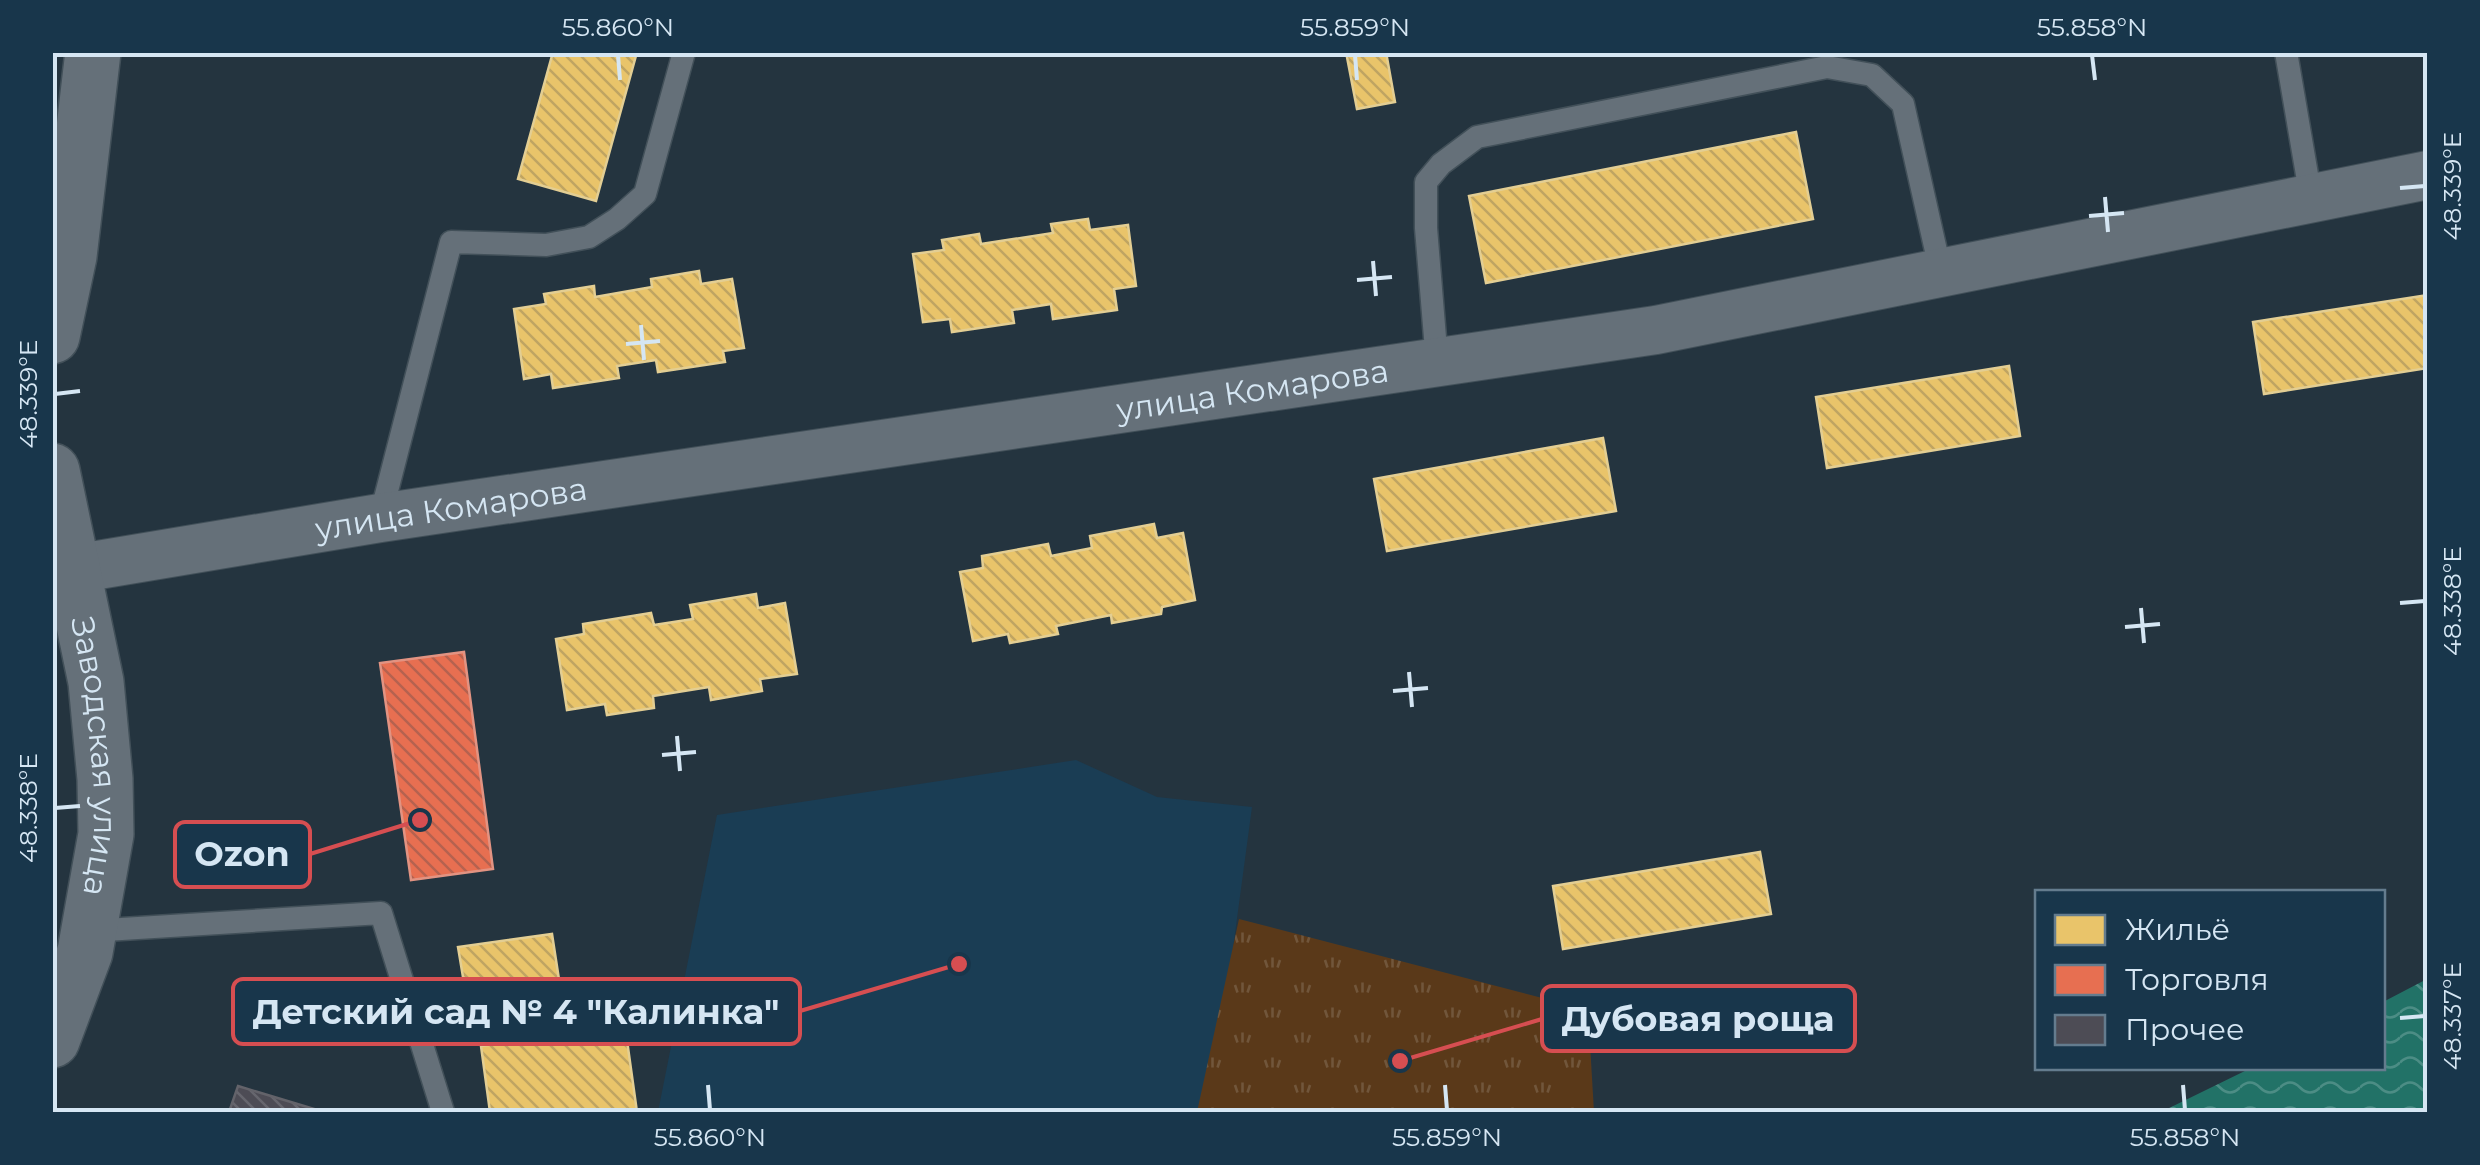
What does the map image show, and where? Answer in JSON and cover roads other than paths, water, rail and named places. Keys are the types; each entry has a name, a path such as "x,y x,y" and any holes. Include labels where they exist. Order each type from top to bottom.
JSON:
{"main road":[{"path":"52,336 69,256 93,52"},
{"name":"Заводская улица","path":"52,470 68,581 96,682 106,834 85,952 53,1036"}],"street":[{"name":"улица Комарова","path":"68,581 380,518 1656,330 2428,174"}],"lane":[{"path":"380,518 451,242 546,245 590,236 618,219 646,194 684,52"},
{"path":"2286,52 2311,198"},
{"path":"1437,362 1426,182 1440,164 1476,137 1826,66 1872,74 1903,104 1941,272"},
{"path":"89,930 381,913 442,1112"}],"water":[{"path":"2427,979 2427,1112 2161,1112 2247,1070 2385,1070 2385,1001"}],"place":[{"name":"Ozon","path":"420,820"},
{"name":"Детский сад № 4 \"Калинка\"","path":"959,964"},
{"name":"Дубовая роща","path":"1400,1061"}]}
